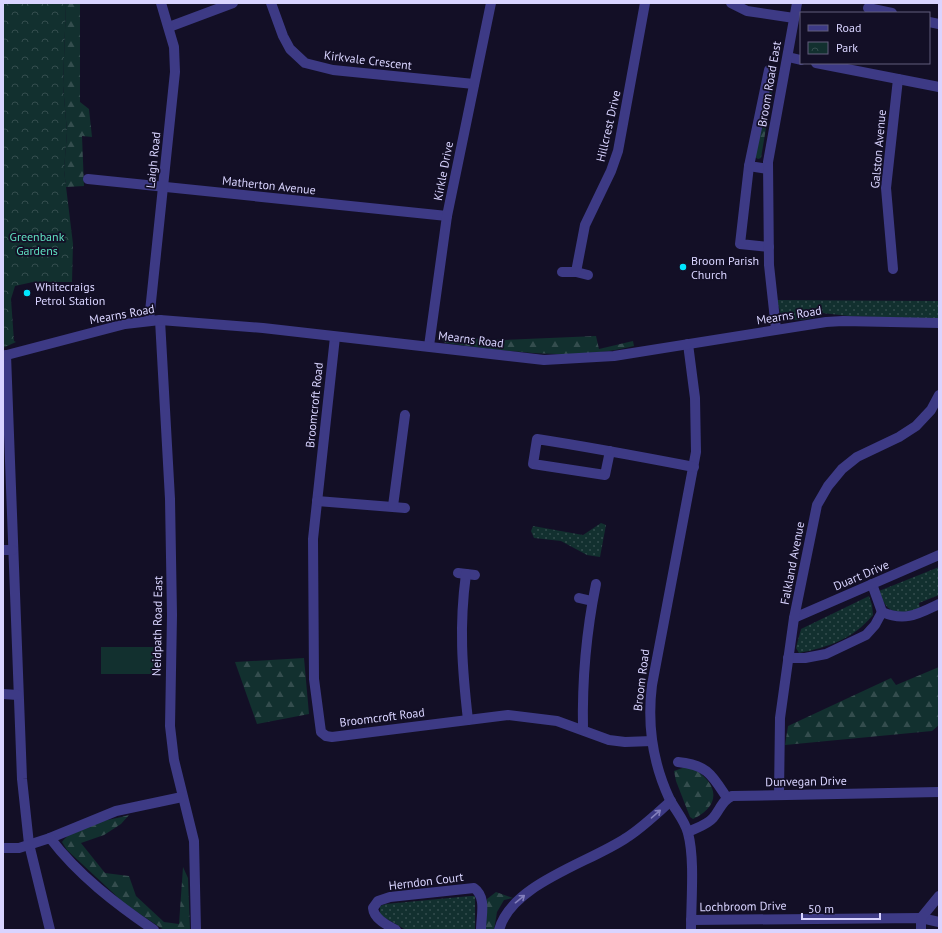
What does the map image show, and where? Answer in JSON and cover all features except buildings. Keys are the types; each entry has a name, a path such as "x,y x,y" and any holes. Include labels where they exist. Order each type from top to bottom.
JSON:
{"street":[{"name":"Laigh Road","path":"149,321 175,72 174,48 161,3"},
{"path":"169,27 233,3"},
{"name":"Kirkvale Crescent","path":"271,3 287,43 305,63 333,70 474,84"},
{"name":"Kirkle Drive","path":"429,346 447,216 491,3"},
{"name":"Hillcrest Drive","path":"576,272 585,225 611,171 618,151 645,3"},
{"path":"731,3 747,11 794,18"},
{"name":"Broom Road East","path":"776,329 769,247 768,169 797,3"},
{"path":"868,8 887,12"},
{"path":"788,58 800,60"},
{"path":"821,64 939,87"},
{"name":"Broom Road East","path":"769,70 749,166 740,244 769,247"},
{"name":"Galston Avenue","path":"893,269 886,188 898,79"},
{"path":"749,166 768,169"},
{"name":"Matherton Avenue","path":"88,179 447,216"},
{"path":"562,272 576,272 588,275"},
{"name":"Mearns Road","path":"4,355 98,331 160,320 207,323 429,346 520,358 556,360 614,356 776,329 843,320 939,323"},
{"name":"Neidpath Road East","path":"160,320 170,499 172,615 170,726 174,760 194,841 196,930"},
{"name":"Broomcroft Road","path":"335,337 313,539 314,679 321,732 326,736 332,737 508,715 557,721 583,729 609,740 624,742 652,741"},
{"name":"Broom Road","path":"688,344 696,409 696,445 694,467 652,685 650,718 652,741 659,770 671,801 688,832"},
{"path":"4,355 8,550 22,779 29,844 50,930"},
{"name":"Falkland Avenue","path":"779,795 780,718 794,618 817,505 828,486 842,469 857,457 899,437 916,426 932,410 939,395"},
{"path":"394,506 405,415"},
{"path":"610,451 605,475 533,464 537,439 610,451 694,467"},
{"path":"317,501 405,508"},
{"name":"Duart Drive","path":"794,618 939,555"},
{"path":"466,574 461,608 461,648 468,720"},
{"path":"583,729 582,678 585,645 596,584"},
{"path":"788,658 805,658 826,654 866,635 875,625 882,612 872,584"},
{"path":"579,598 592,601"},
{"path":"882,612 902,618 914,615 939,604"},
{"path":"3,694 18,695"},
{"path":"678,762 694,764 707,771 727,798 708,823 688,832 691,867 691,925"},
{"name":"Dunvegan Drive","path":"727,798 732,796 939,792"},
{"path":"3,848 19,848 50,838 116,811 182,797"},
{"path":"499,930 501,921 508,909 519,899 563,872 626,838 671,801"},
{"path":"50,838 93,883 118,905 154,930"},
{"name":"Herndon Court","path":"396,930 382,922 374,914 373,908 378,901 390,897 474,888 480,892 482,900 481,930"},
{"path":"922,930 921,918 939,896"},
{"name":"Lochbroom Drive","path":"691,925 921,918 939,922"}],"green space":[{"name":"Greenbank Gardens","path":"3,3 66,3 63,85 67,132 64,170 73,244 72,282 33,282 15,286 11,299 14,341 16,342 3,348"},
{"path":"66,3 80,3 80,102 89,109 92,137 82,136 84,186 66,187 64,170 67,132 63,85"},
{"path":"773,68 776,68 761,158 758,159 755,157"},
{"path":"777,300 939,301 939,319 849,316 822,313 821,316 796,320 786,318 781,315"},
{"path":"596,336 599,349 633,341 634,346 610,351 587,353 540,354 445,343 440,337 504,340"},
{"path":"601,523 606,525 600,557 587,555 561,541 534,538 531,531 533,526 583,535"},
{"path":"939,567 939,595 919,603 920,609 900,612 894,611 885,605 879,591"},
{"path":"869,596 873,615 857,630 840,641 830,645 799,653 796,648 801,629"},
{"path":"101,647 154,647 154,674 101,674"},
{"path":"304,658 309,714 257,724 235,662"},
{"path":"939,667 939,725 932,731 785,745 788,726 891,678 896,685"},
{"path":"688,766 705,778 713,791 713,799 710,806 703,813 693,819 690,817 676,781 674,771"},
{"path":"129,815 121,824 104,835 81,843 105,873 129,876 136,896 164,922 179,924 183,867 188,878 190,930 164,930 125,904 67,850 62,842 75,831 83,827"},
{"path":"496,892 513,898 504,900 497,912 494,930 484,930 487,899"},
{"path":"475,896 475,930 406,930 380,915 380,906 386,904"}],"place":[{"name":"Broom Parish Church","path":"683,267"},
{"name":"Whitecraigs Petrol Station","path":"27,293"}]}
